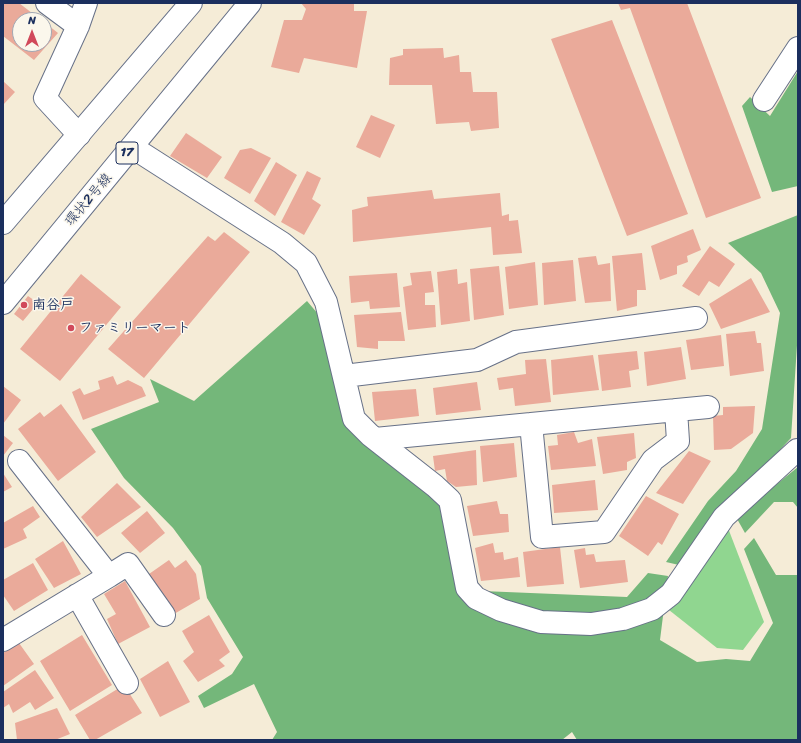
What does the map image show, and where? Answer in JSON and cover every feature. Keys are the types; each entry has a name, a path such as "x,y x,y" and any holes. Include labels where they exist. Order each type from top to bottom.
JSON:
{"street":[{"path":"47,3 78,26"},
{"path":"79,136 45,98 78,26 86,3"},
{"path":"3,223 192,3"},
{"name":"環状2号線","path":"3,303 250,3"},
{"path":"764,100 798,48"},
{"path":"132,147 282,243 306,263 326,302 354,419 375,439 435,486 450,500 467,588 476,598 501,610 541,622 591,624 623,620 652,609 671,594 724,517 798,450"},
{"path":"344,376 476,360 516,342 696,318"},
{"path":"375,439 708,407"},
{"path":"531,424 542,537 604,532 653,460 678,442 676,410"},
{"path":"19,460 109,576"},
{"path":"3,640 128,564 164,615"},
{"path":"77,595 127,683"}],"green space":[{"path":"798,71 798,186 772,192 742,106 750,97 770,116"},
{"path":"798,215 798,330 791,438 744,488 716,510 679,565 666,562 708,501 736,471 762,429 780,313 761,273 728,243"},
{"path":"307,301 324,321 344,422 444,505 458,590 627,597 648,573 668,576 660,640 697,662 726,659 750,661 773,623 744,549 754,538 776,575 798,575 798,740 577,740 572,732 562,740 272,740 277,732 254,684 204,708 198,696 232,674 243,657 207,598 201,566 173,528 124,478 91,429 159,402 150,379 194,401"},
{"path":"798,467 798,508 793,502 774,502 745,533 736,517"},
{"path":"728,528 764,622 743,650 717,648 669,610"}],"building":[{"path":"3,3 19,3 31,12 12,12 12,43 3,36"},
{"path":"301,3 350,3 354,4 354,11 367,11 357,68 304,58 299,73 271,67 284,20 302,20 306,9"},
{"path":"618,3 687,3 761,198 706,218 630,8 621,10"},
{"path":"612,20 688,214 627,236 551,39"},
{"path":"52,28 58,33 52,40"},
{"path":"443,48 444,58 459,55 460,72 471,72 473,92 497,92 499,128 471,131 469,122 436,124 432,85 389,85 390,58 403,55 403,49"},
{"path":"24,52 41,52 34,60"},
{"path":"3,81 15,92 3,105"},
{"path":"371,115 395,125 380,158 356,147"},
{"path":"186,133 222,157 207,178 170,156"},
{"path":"251,148 271,158 250,194 224,178 240,150"},
{"path":"276,162 297,175 275,216 254,201"},
{"path":"307,171 321,178 312,199 321,205 304,235 281,222"},
{"path":"432,190 434,199 500,193 502,216 509,214 509,221 518,220 522,253 493,255 491,227 353,242 352,210 368,206 367,197"},
{"path":"693,229 701,250 687,256 688,262 677,266 677,274 660,280 651,246"},
{"path":"224,232 250,252 144,378 108,349 208,236 215,241"},
{"path":"710,246 735,264 719,287 709,281 699,296 682,286"},
{"path":"642,253 646,290 637,290 637,306 617,311 612,256"},
{"path":"596,256 598,265 610,263 611,301 585,303 578,258"},
{"path":"573,260 576,301 544,305 542,263"},
{"path":"535,262 538,305 509,309 505,267"},
{"path":"499,266 504,315 474,320 470,269"},
{"path":"457,269 458,284 467,282 470,321 441,325 437,272"},
{"path":"431,271 434,292 425,293 425,305 435,305 436,327 408,330 403,287 412,285 410,273"},
{"path":"397,273 400,307 370,309 369,301 351,303 349,276"},
{"name":"ファミリーマート","path":"81,274 121,307 60,381 20,349"},
{"path":"751,278 770,312 721,329 709,304"},
{"path":"28,296 38,303 23,321 14,314"},
{"path":"401,312 405,341 378,341 378,349 357,347 354,315"},
{"path":"755,331 757,343 761,343 764,371 730,376 726,334"},
{"path":"721,335 724,366 691,370 686,340"},
{"path":"681,347 686,379 647,386 644,352"},
{"path":"637,351 639,369 629,371 631,387 602,391 598,355"},
{"path":"593,355 599,390 553,395 551,360"},
{"path":"546,359 551,402 515,406 513,388 499,390 497,378 526,374 525,360"},
{"path":"113,376 117,385 128,380 142,387 146,396 83,420 72,392 80,388 84,395 100,389 98,381"},
{"path":"477,382 481,410 436,415 433,388"},
{"path":"3,386 21,400 3,424"},
{"path":"416,389 419,416 375,421 372,392"},
{"path":"61,404 96,452 58,481 18,429 40,412 44,417"},
{"path":"755,406 753,433 731,449 714,450 713,416 723,415 723,407"},
{"path":"574,432 578,443 592,439 596,466 551,470 548,446 558,445 557,435"},
{"path":"634,433 636,458 627,462 627,470 603,474 597,437"},
{"path":"3,435 13,443 3,456"},
{"path":"514,443 517,477 483,482 480,446"},
{"path":"476,450 477,485 456,487 447,481 445,469 435,471 433,456"},
{"path":"689,451 711,461 683,504 656,493"},
{"path":"3,473 12,487 3,492"},
{"path":"595,480 598,510 554,513 552,485"},
{"path":"117,483 141,507 97,537 81,517"},
{"path":"646,496 679,514 662,545 658,542 648,556 619,536"},
{"path":"497,501 500,514 508,514 509,532 473,536 467,506"},
{"path":"33,506 40,517 23,529 27,538 3,549 3,523"},
{"path":"147,511 165,533 140,553 121,533"},
{"path":"63,541 81,574 54,588 35,559"},
{"path":"493,543 495,553 503,552 504,560 518,557 520,577 481,581 475,548"},
{"path":"560,547 564,584 527,587 523,552"},
{"path":"585,548 586,555 594,554 596,562 625,560 628,582 580,588 574,550"},
{"path":"169,560 175,568 186,560 196,574 200,599 174,614 149,574"},
{"path":"33,563 48,590 14,611 3,595 3,580"},
{"path":"125,581 150,627 118,644 107,619 116,614 104,594"},
{"path":"209,615 230,652 219,660 225,666 198,682 183,661 194,652 182,631"},
{"path":"82,635 112,685 70,711 40,661"},
{"path":"19,643 34,664 3,686 3,653"},
{"path":"168,661 190,702 160,717 140,679"},
{"path":"35,670 54,698 35,710 30,702 13,713 9,704 3,708 3,692"},
{"path":"124,685 142,713 95,740 90,740 75,715"},
{"path":"57,708 70,734 55,740 17,740 15,723"}],"place":[{"name":"南谷戸","path":"24,305"},
{"name":"ファミリーマート","path":"71,328"}]}
